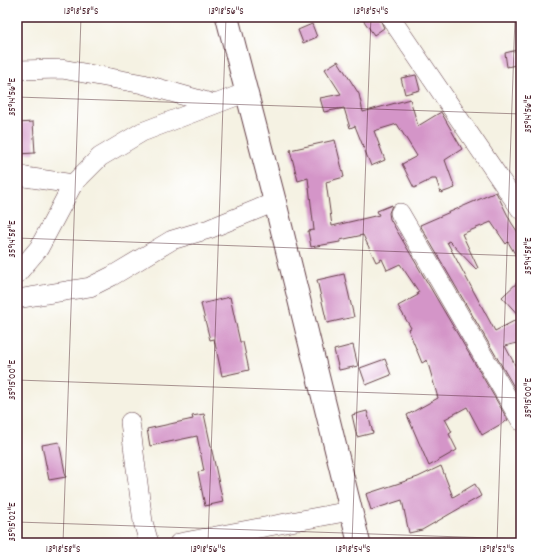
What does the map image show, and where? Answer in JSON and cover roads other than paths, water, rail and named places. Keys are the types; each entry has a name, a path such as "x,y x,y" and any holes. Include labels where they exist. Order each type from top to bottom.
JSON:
{"street":[{"path":"228,17 275,202 358,543"},
{"path":"390,17 521,210"},
{"path":"17,70 62,69 143,84 214,104"},
{"path":"17,274 39,248 73,184 100,157 142,132 247,92"},
{"path":"17,174 25,177 73,184"},
{"path":"17,299 90,286 112,276 172,240 209,229 275,202"},
{"path":"400,213 521,421"},
{"path":"130,422 143,522 149,543"},
{"path":"179,543 350,511"}]}
